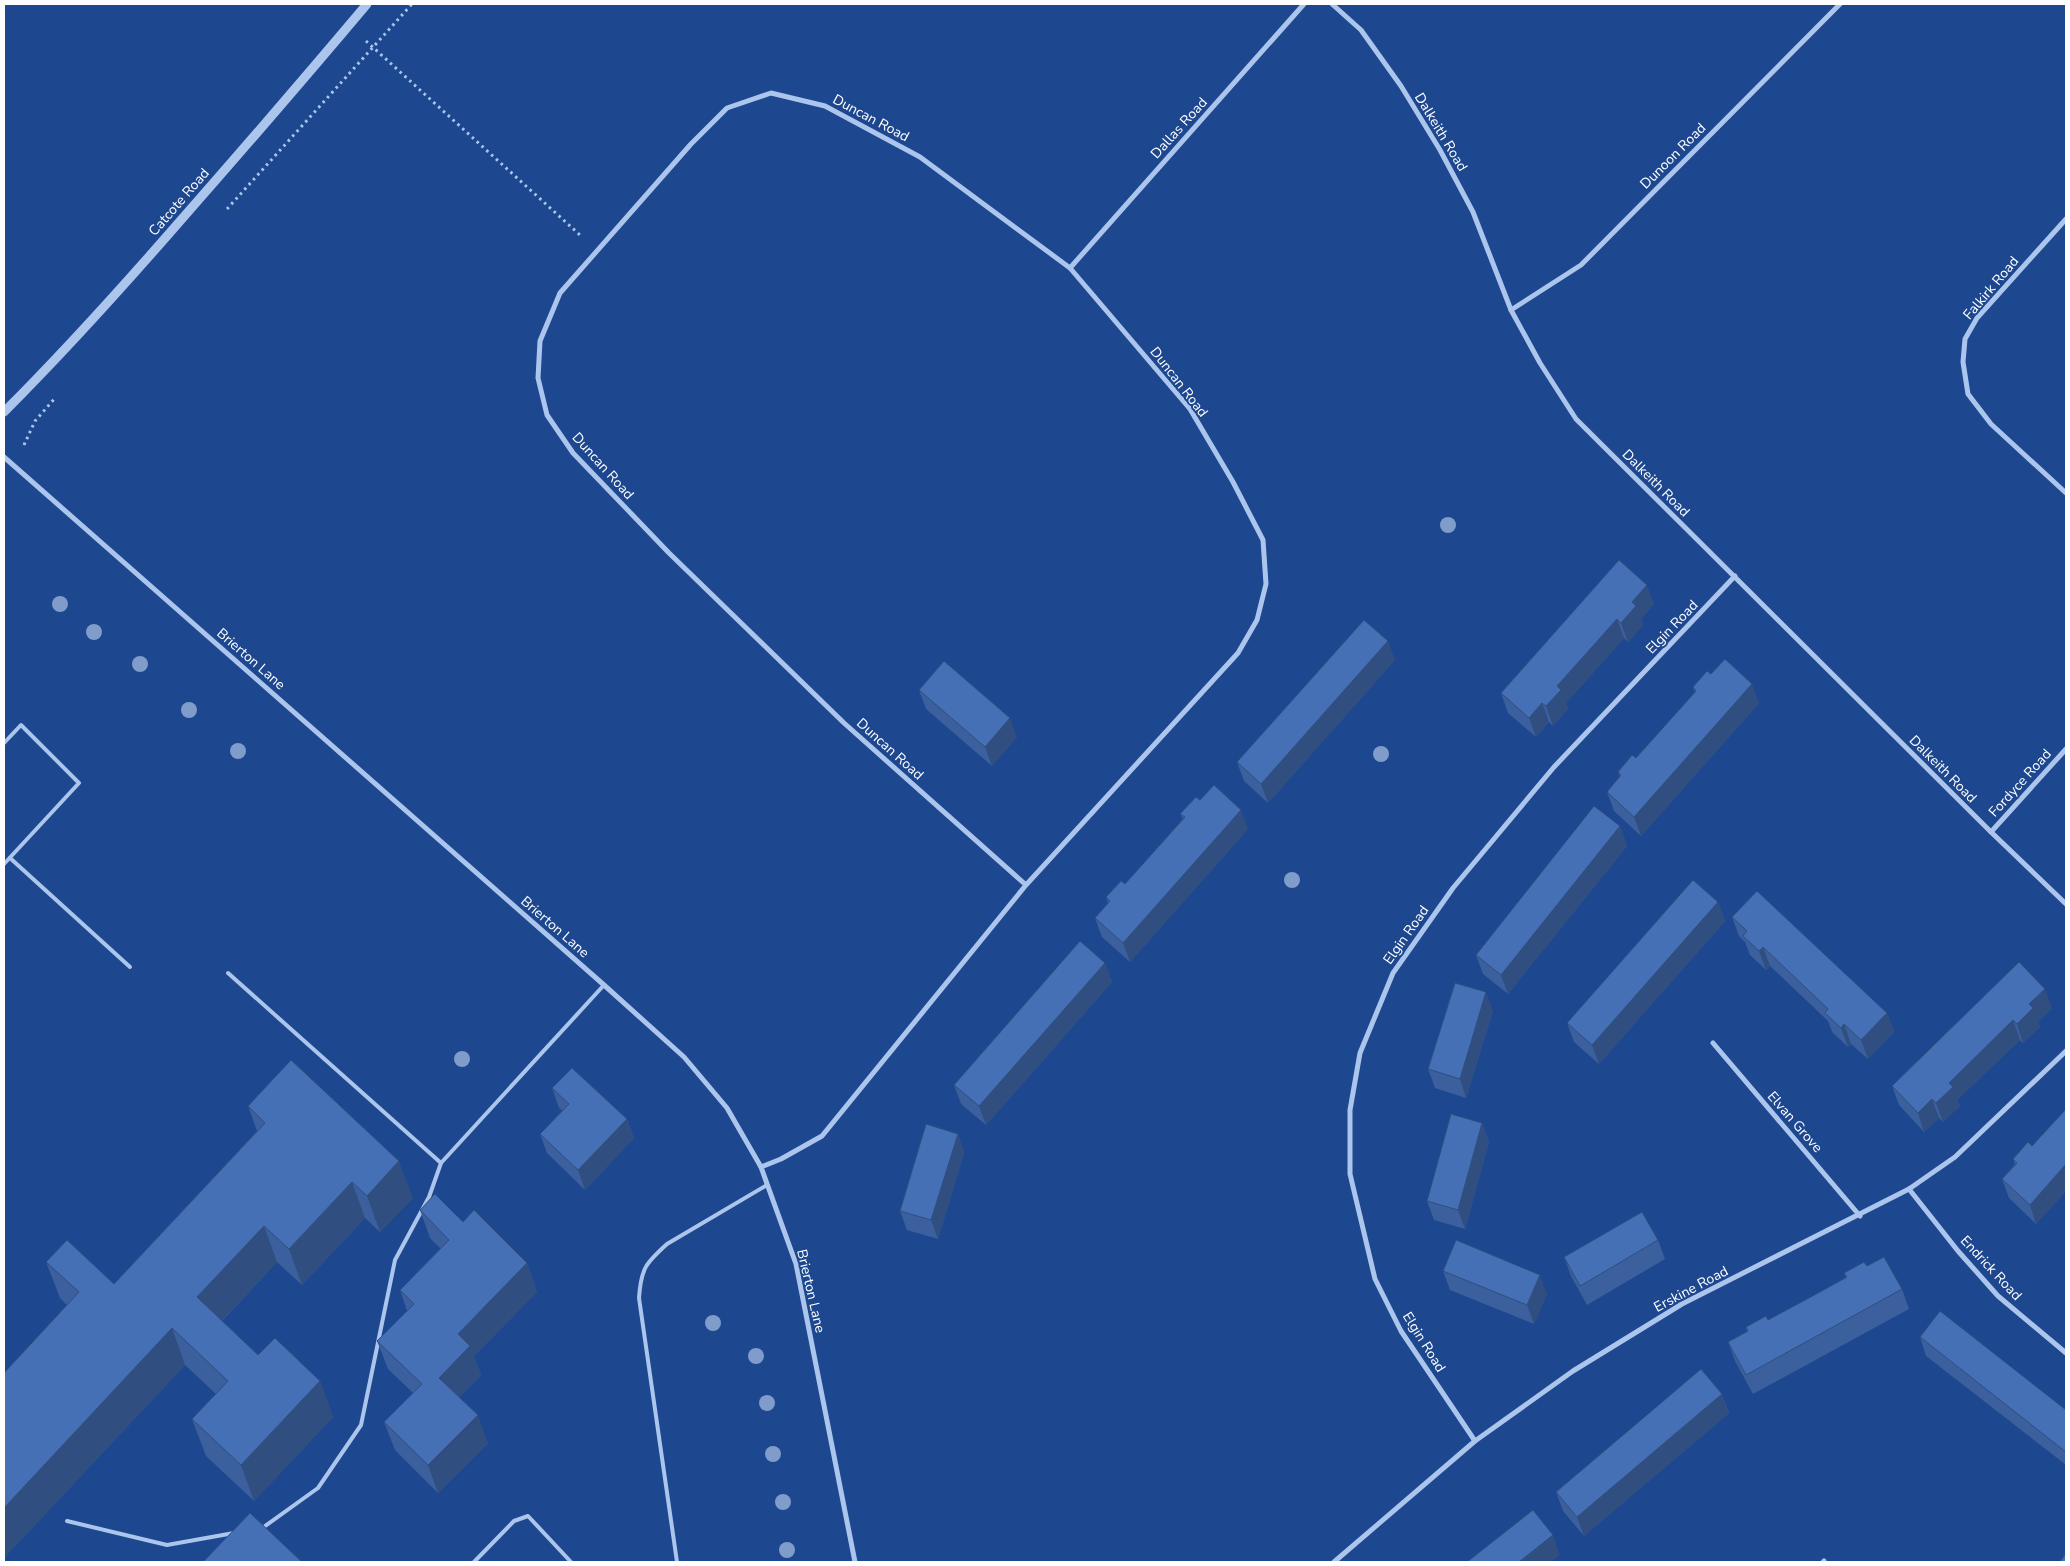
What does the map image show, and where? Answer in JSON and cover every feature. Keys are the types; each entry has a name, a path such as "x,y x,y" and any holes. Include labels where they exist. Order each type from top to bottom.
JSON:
{"street":[{"name":"Catcote Road","path":"4,412 120,290 367,4"},
{"name":"Dallas Road","path":"1070,268 1304,4"},
{"name":"Dalkeith Road","path":"1332,4 1361,30 1401,86 1440,150 1474,212 1511,310 1540,363 1576,419 1990,832 2066,904"},
{"name":"Dunoon Road","path":"1511,310 1581,265 1840,4"},
{"name":"Duncan Road","path":"760,1168 781,1159 822,1136 1026,885 1238,653 1257,620 1266,584 1263,540 1233,482 1190,409 1070,268 920,157 825,106 771,93 727,108 691,144 560,293 540,341 538,378 547,415 573,453 683,566 844,723 1026,885"},
{"name":"Falkirk Road","path":"2066,219 1977,318 1965,339 1963,362 1968,394 1990,424 2066,493"},
{"name":"Brierton Lane","path":"4,457 604,984 684,1057 727,1108 760,1168 796,1264 855,1562"},
{"name":"Elgin Road","path":"1475,1441 1401,1331 1375,1279 1350,1174 1350,1110 1360,1053 1393,973 1453,888 1554,768 1735,576"},
{"name":"Fordyce Road","path":"1990,832 2066,749"},
{"name":"Elvan Grove","path":"1712,1043 1860,1216"},
{"name":"Erskine Road","path":"1334,1562 1475,1441 1573,1371 1682,1304 1909,1190 1954,1157 2066,1051"},
{"name":"Endrick Road","path":"1909,1190 1958,1251 1998,1296 2066,1353"}],"lane":[{"path":"4,743 21,725 79,783 4,864"},
{"path":"10,858 130,967"},
{"path":"228,973 441,1163"},
{"path":"253,1530 263,1528 318,1488 360,1425 395,1260 429,1198 441,1163 604,984"},
{"path":"677,1562 639,1298 640,1275 654,1256 667,1244 767,1185"},
{"path":"474,1562 514,1521 528,1516 571,1562"},
{"path":"67,1521 167,1545 244,1532"}],"path":[{"path":"221,216 412,4"},
{"path":"348,26 597,250"},
{"path":"14,466 35,421 62,392"}],"building":[{"path":"1619,560 1647,585 1632,602 1636,606 1621,623 1617,619 1557,686 1561,690 1546,706 1542,703 1529,718 1501,693"},
{"path":"1364,620 1388,641 1261,784 1237,762"},
{"path":"1725,659 1752,684 1634,817 1607,792 1621,775 1618,772 1632,755 1636,758 1696,691 1693,687 1707,671 1711,674"},
{"path":"944,661 1010,718 985,747 919,690"},
{"path":"1214,785 1241,810 1123,943 1095,918 1110,901 1106,897 1121,881 1125,884 1185,817 1180,814 1196,797 1200,800"},
{"path":"1594,806 1620,826 1501,975 1476,955"},
{"path":"1693,880 1718,902 1592,1045 1567,1023"},
{"path":"1757,891 1887,1013 1861,1040 1844,1024 1841,1028 1825,1013 1828,1009 1763,947 1759,951 1743,936 1747,931 1732,917"},
{"path":"1080,941 1105,963 979,1106 954,1085"},
{"path":"2019,962 2045,989 2029,1004 2033,1008 2017,1024 2013,1020 1949,1083 1953,1087 1936,1103 1932,1099 1918,1113 1892,1086"},
{"path":"1455,983 1486,992 1460,1079 1428,1069"},
{"path":"291,1060 399,1161 367,1196 352,1182 289,1249 264,1226 197,1297 258,1355 275,1338 320,1381 241,1465 192,1419 228,1381 172,1328 4,1508 4,1373 79,1292 46,1262 67,1240 114,1284 265,1123 248,1106"},
{"path":"572,1068 627,1119 578,1170 540,1134 569,1104 552,1088"},
{"path":"2066,1109 2066,1164 2030,1205 2002,1179 2017,1163 2013,1159 2028,1142 2032,1146"},
{"path":"1451,1114 1482,1123 1458,1210 1427,1201"},
{"path":"926,1124 958,1134 931,1220 900,1211"},
{"path":"435,1194 463,1222 474,1210 527,1263 458,1334 470,1346 439,1378 478,1415 428,1465 384,1422 422,1384 377,1341 414,1304 400,1290 449,1240 420,1210"},
{"path":"1642,1212 1658,1240 1580,1286 1564,1257"},
{"path":"1456,1240 1540,1275 1527,1305 1443,1271"},
{"path":"1884,1257 1902,1289 1746,1375 1728,1342 1748,1331 1746,1327 1766,1316 1768,1320 1847,1277 1844,1273 1864,1262 1867,1266"},
{"path":"1940,1311 2066,1410 2066,1452 1920,1337"},
{"path":"1701,1369 1722,1394 1577,1517 1556,1492"},
{"path":"1533,1510 1553,1535 1519,1562 1467,1562"},
{"path":"250,1513 302,1562 203,1562"},
{"path":"2066,1553 2066,1562 2060,1562"}]}
